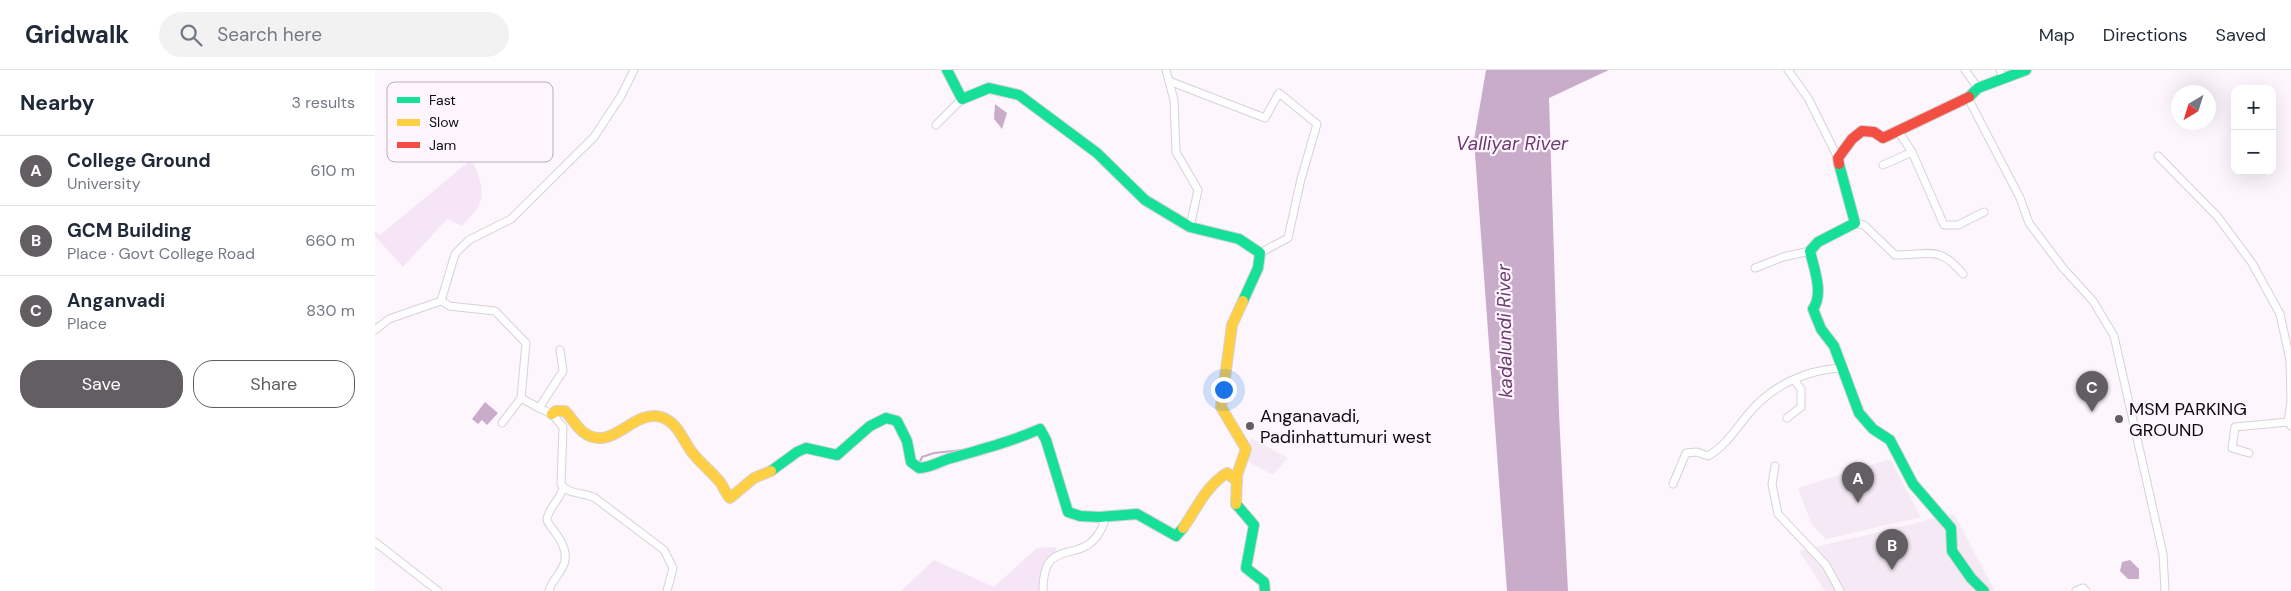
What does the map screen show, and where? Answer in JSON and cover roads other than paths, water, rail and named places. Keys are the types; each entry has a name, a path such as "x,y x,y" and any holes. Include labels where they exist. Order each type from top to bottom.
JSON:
{"street":[{"path":"441,300 455,254 469,240 511,219 594,137 621,96 634,70"},
{"path":"947,70 962,99"},
{"path":"1165,70 1174,100 1176,152 1198,190 1190,227"},
{"path":"1788,70 1808,98 1838,158 1841,176 1855,222"},
{"path":"1965,70 1978,88"},
{"path":"1838,158 1852,139 1862,131 1874,132 1883,138 1968,98 1978,88 2002,74 2026,70"},
{"path":"1169,81 1265,118 1279,93 1317,124 1301,179 1288,238 1260,253"},
{"path":"935,125 962,99 989,88 1019,95 1097,153 1145,200 1190,227 1239,239 1260,253"},
{"path":"1968,98 2019,198 2029,223 2058,262 2093,301 2114,336 2163,554 2165,591"},
{"path":"1899,131 1911,152 1944,225 1958,225 1984,212"},
{"path":"1883,165 1911,152"},
{"path":"2158,156 2217,216 2252,263 2281,314 2290,360 2290,424 2235,428 2232,448 2249,453"},
{"path":"1755,268 1783,257 1810,250 1819,242 1855,222 1864,225 1895,255 1942,254 1951,260 1963,274"},
{"path":"1810,250 1818,286 1818,302 1813,308 1821,329 1834,346 1859,412 1873,429 1890,440 1913,484 1951,528 1952,551 1971,578 1984,591"},
{"path":"1260,253 1258,268 1232,325 1221,407 1246,449 1237,481 1235,503 1255,525 1246,568 1264,582 1265,591"},
{"path":"375,330 389,319 441,300"},
{"path":"441,300 449,306 495,311 526,343 521,398 503,423"},
{"path":"539,408 563,372 560,350"},
{"path":"1673,484 1687,453 1697,452 1708,456 1717,451 1761,400 1777,387 1821,369 1841,368"},
{"path":"1787,418 1801,407 1801,389 1794,380"},
{"path":"521,398 552,414 563,428 561,484 563,488 561,497 547,519 547,524 561,538 565,560 549,591"},
{"path":"552,414 556,411 565,412 584,433 599,438 613,436 645,417 653,415 661,417 682,433 689,448 711,471 730,498 739,493 749,481 774,470 798,451 817,448 833,456 837,455 866,429 886,418 897,421 907,441 911,462 919,468 925,469 933,468 945,460 1009,443 1040,429 1046,440 1068,512 1080,516 1099,517 1137,514 1176,536 1189,523 1214,480 1227,474 1237,481"},
{"path":"1775,466 1772,484 1778,514 1827,565 1839,591"},
{"path":"563,488 571,492 586,493 595,498 664,550 673,568 667,591"},
{"path":"1043,591 1042,580 1047,562 1062,552 1075,552 1087,547 1097,538 1104,523 1099,517"},
{"path":"375,542 438,591"},
{"path":"2076,591 2083,588 2086,591"}],"water":[{"name":"Valliyar River","path":"1486,70 1609,70 1549,98 1559,413 1568,591 1507,591 1474,140"},
{"path":"995,104 1007,113 1002,129 994,119"},
{"path":"485,402 498,413 487,425 482,420 478,424 472,419"},
{"path":"2130,560 2139,569 2139,579 2128,579 2120,571 2122,562"}],"waterway":[{"path":"997,441 1009,437"},
{"path":"919,464 922,457 934,453 963,450"}],"place":[{"name":"Anganvadi","path":"2092,412"},
{"name":"MSM PARKING GROUND","path":"2119,419"},
{"name":"Anganavadi, Padinhattumuri west","path":"1250,426"},
{"name":"College Ground","path":"1858,503"},
{"name":"GCM Building","path":"1892,570"}],"water label":[{"name":"kadalundi River","path":"1504,331"}]}
